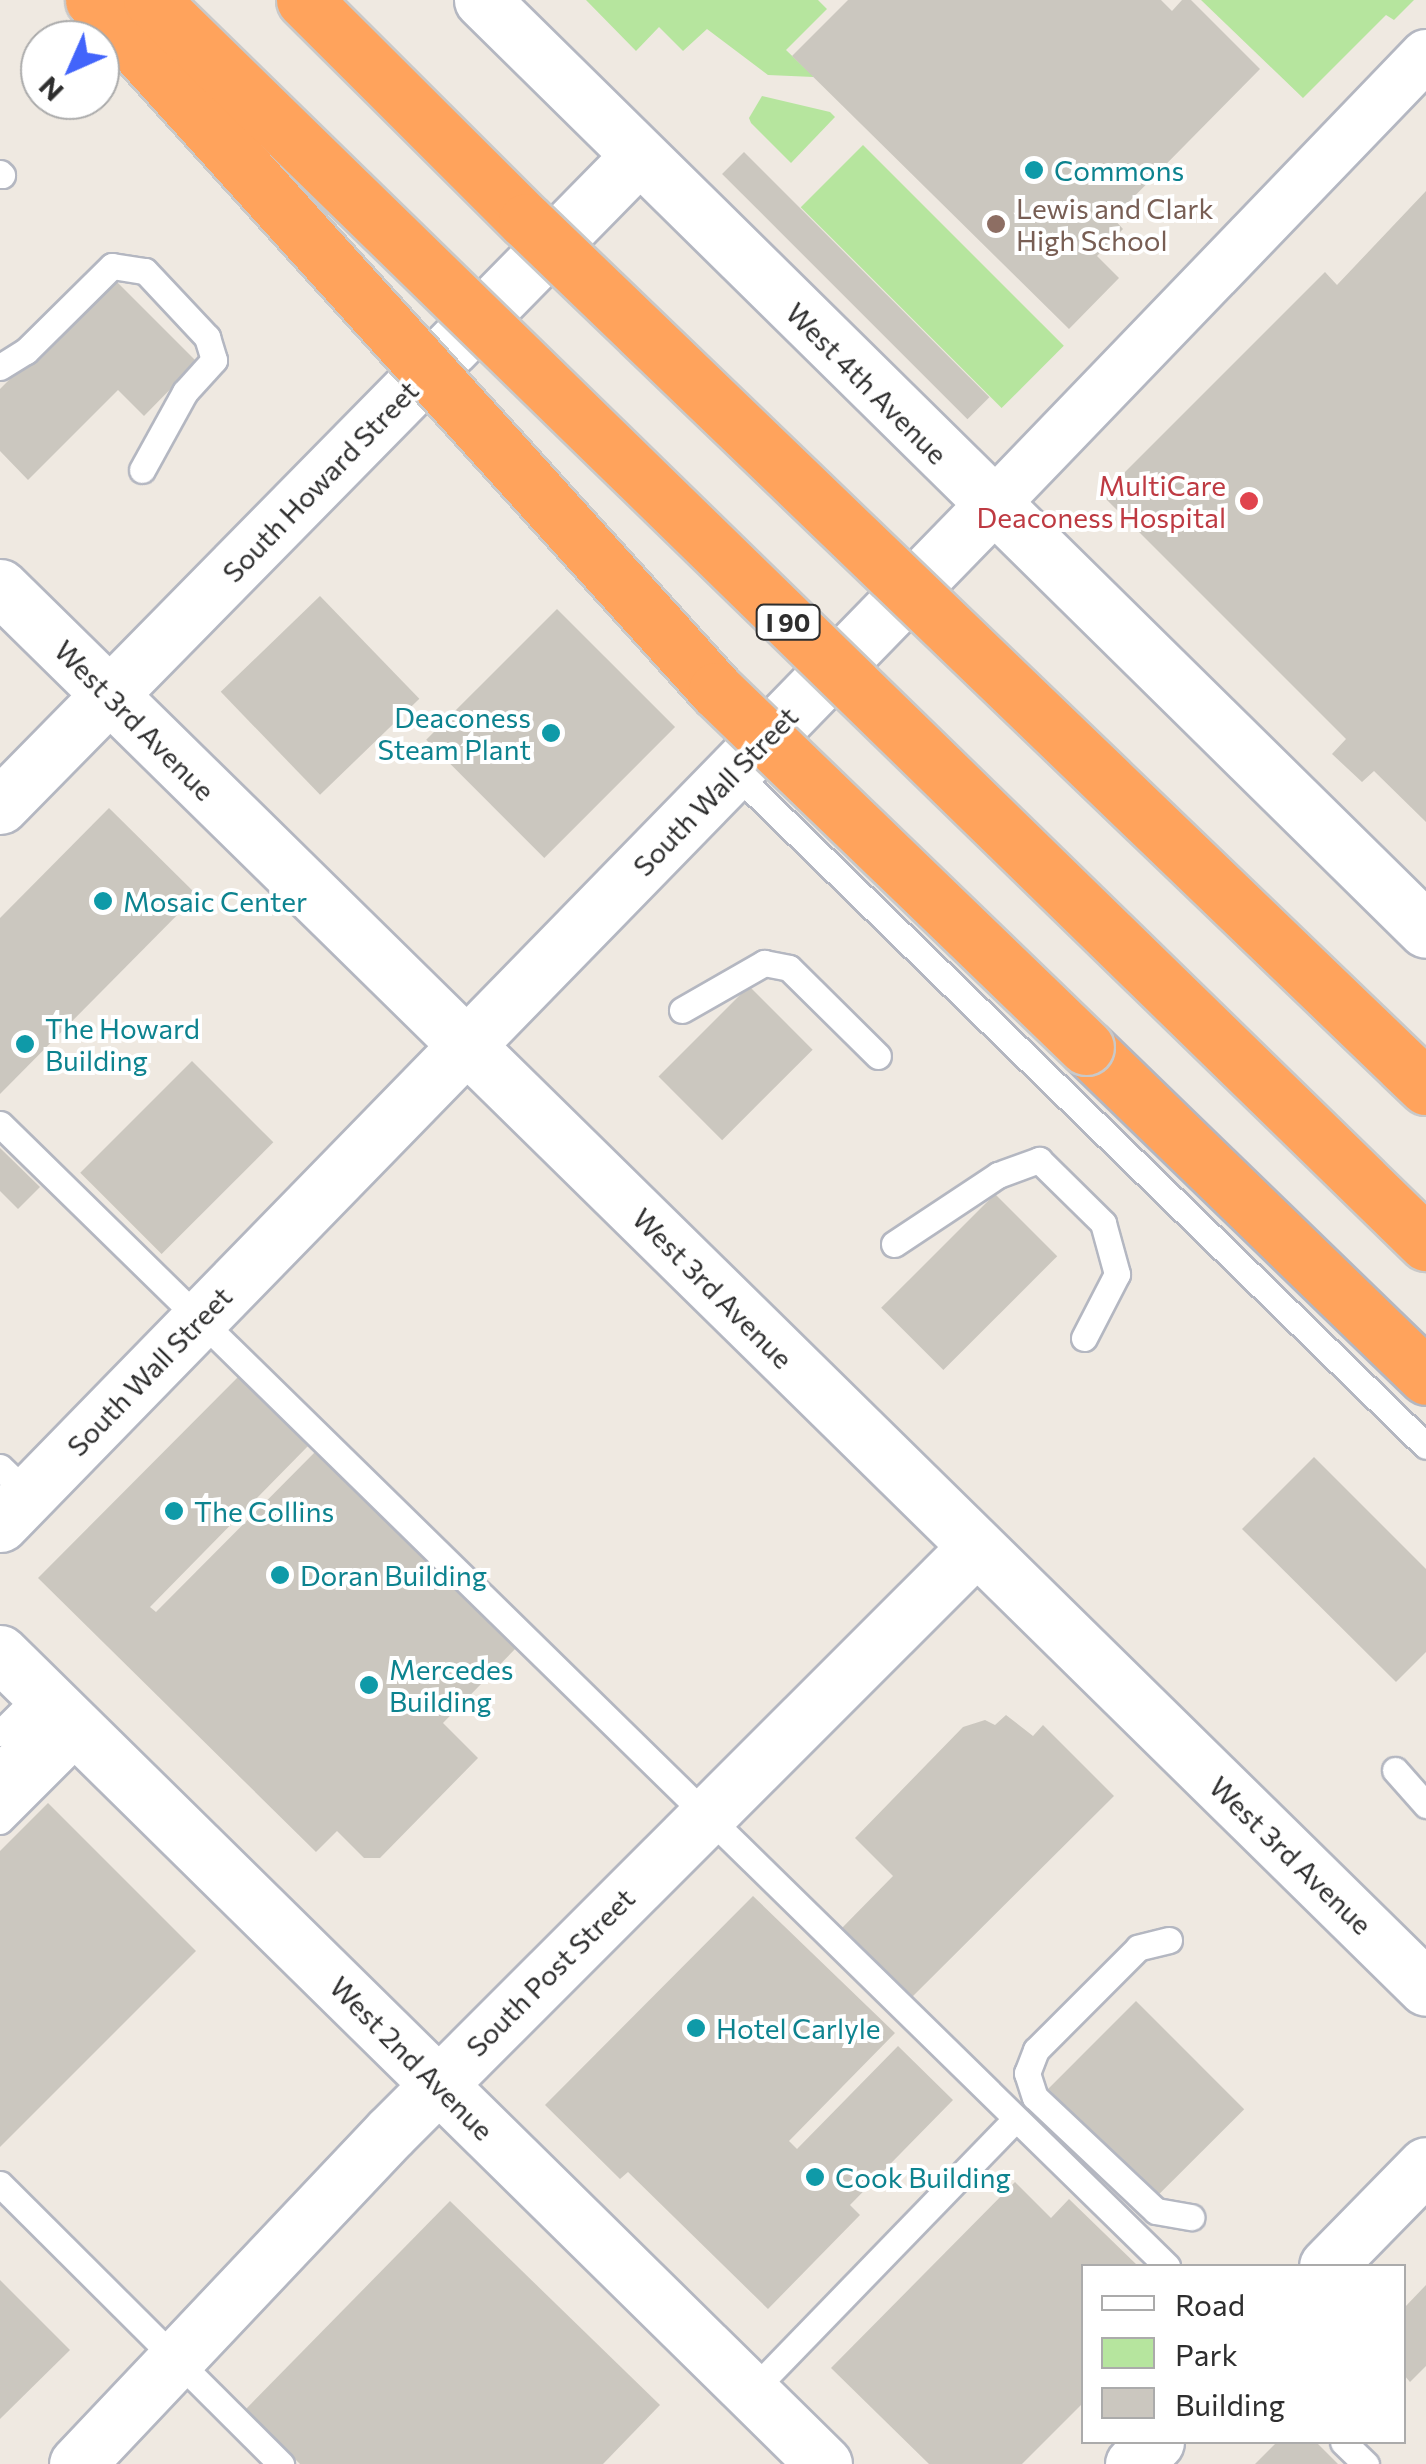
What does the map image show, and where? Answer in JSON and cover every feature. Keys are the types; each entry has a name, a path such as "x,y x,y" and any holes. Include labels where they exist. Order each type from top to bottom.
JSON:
{"highway":[{"path":"92,0 716,690 1426,1377"},
{"name":"I 90","path":"151,0 1426,1244"},
{"path":"304,0 526,221 1426,1086"}],"street":[{"name":"West 4th Avenue","path":"482,0 1426,930"},
{"name":"South Wall Street","path":"10,1495 201,1318 469,1048 1426,55"},
{"name":"South Howard Street","path":"0,806 639,156"},
{"name":"West 3rd Avenue","path":"0,587 1426,1988"},
{"name":"South Post Street","path":"77,2458 438,2084 976,1547"},
{"name":"West 2nd Avenue","path":"0,1652 824,2464"},
{"path":"1330,2264 1426,2165"},
{"path":"1133,2464 1154,2444"}],"lane":[{"path":"0,367 26,351 112,266 145,271 208,337 214,360 185,392 142,470"},
{"path":"733,771 1426,1446"},
{"path":"682,1010 764,963 789,968 878,1056"},
{"path":"0,1124 1164,2264"},
{"path":"894,1244 998,1175 1040,1160 1103,1223 1117,1274 1084,1338"},
{"path":"0,1733 63,1714"},
{"path":"0,1764 63,1714"},
{"path":"0,1792 63,1714"},
{"path":"0,1821 63,1714"},
{"path":"1394,1770 1426,1805"},
{"path":"1169,1940 1138,1948 1036,2050 1027,2073 1035,2097 1156,2211 1191,2216"},
{"path":"751,2392 1016,2119"},
{"path":"0,2184 281,2464"},
{"path":"1346,2444 1366,2464"}],"green space":[{"path":"586,0 818,0 827,9 786,50 814,77 768,75 707,29 683,51 659,27 636,51"},
{"path":"1201,0 1414,0 1394,20 1386,15 1303,98"},
{"path":"762,96 830,112 835,117 791,163 751,123 749,118"},
{"path":"863,145 1064,346 1002,408 801,207"}],"building":[{"name":"Commons","path":"848,0 1161,0 1172,11 1182,0 1191,0 1260,69 1113,218 1123,229 1097,256 1119,278 1069,329 792,56"},
{"path":"744,152 989,397 967,419 722,174"},
{"name":"MultiCare Deaconess Hospital","path":"1426,191 1426,822 1374,771 1362,782 1332,754 1346,739 1102,495 1325,272 1337,285"},
{"path":"112,277 197,362 144,416 118,390 28,480 0,451 0,389"},
{"path":"320,596 419,699 320,795 221,692"},
{"name":"Deaconess Steam Plant","path":"557,609 675,727 544,858 426,740"},
{"name":"Mosaic Center","path":"109,808 197,895 0,1094 0,918"},
{"path":"749,986 813,1050 722,1140 658,1077"},
{"path":"192,1061 273,1142 162,1254 80,1173"},
{"path":"0,1148 40,1187 18,1209 0,1191"},
{"path":"995,1194 1057,1256 943,1370 881,1308"},
{"path":"241,1374 309,1445 150,1607 156,1612 316,1451 516,1648 443,1723 478,1758 380,1858 364,1858 337,1831 316,1852 38,1578"},
{"path":"1314,1457 1426,1569 1426,1652 1396,1682 1242,1529"},
{"path":"1006,1715 1033,1736 1043,1725 1114,1796 911,1998 841,1929 893,1876 855,1838 963,1727 985,1720 995,1725"},
{"path":"48,1803 196,1951 0,2147 0,1851"},
{"path":"753,1896 895,2033 789,2141 797,2149 898,2046 953,2100 850,2205 860,2215 768,2309 628,2172 620,2179 545,2105"},
{"path":"1136,2001 1244,2109 1157,2197 1048,2089"},
{"path":"1015,2182 1051,2218 1069,2199 1136,2264 1081,2264 1081,2405 1022,2464 929,2464 831,2368"},
{"path":"450,2201 660,2405 603,2464 300,2464 245,2410"},
{"path":"0,2280 70,2350 0,2419"},
{"path":"1426,2285 1426,2366 1410,2382 1406,2377 1406,2306"},
{"path":"1275,2444 1318,2444 1338,2464 1255,2464"}],"place":[{"name":"Commons","path":"1034,170"},
{"name":"Lewis and Clark High School","path":"996,224"},
{"name":"MultiCare Deaconess Hospital","path":"1249,501"},
{"name":"Deaconess Steam Plant","path":"551,733"},
{"name":"Mosaic Center","path":"103,901"},
{"name":"The Howard Building","path":"25,1044"},
{"name":"The Collins","path":"174,1511"},
{"name":"Doran Building","path":"280,1575"},
{"name":"Mercedes Building","path":"369,1685"},
{"name":"Hotel Carlyle","path":"696,2028"},
{"name":"Cook Building","path":"815,2177"}]}
